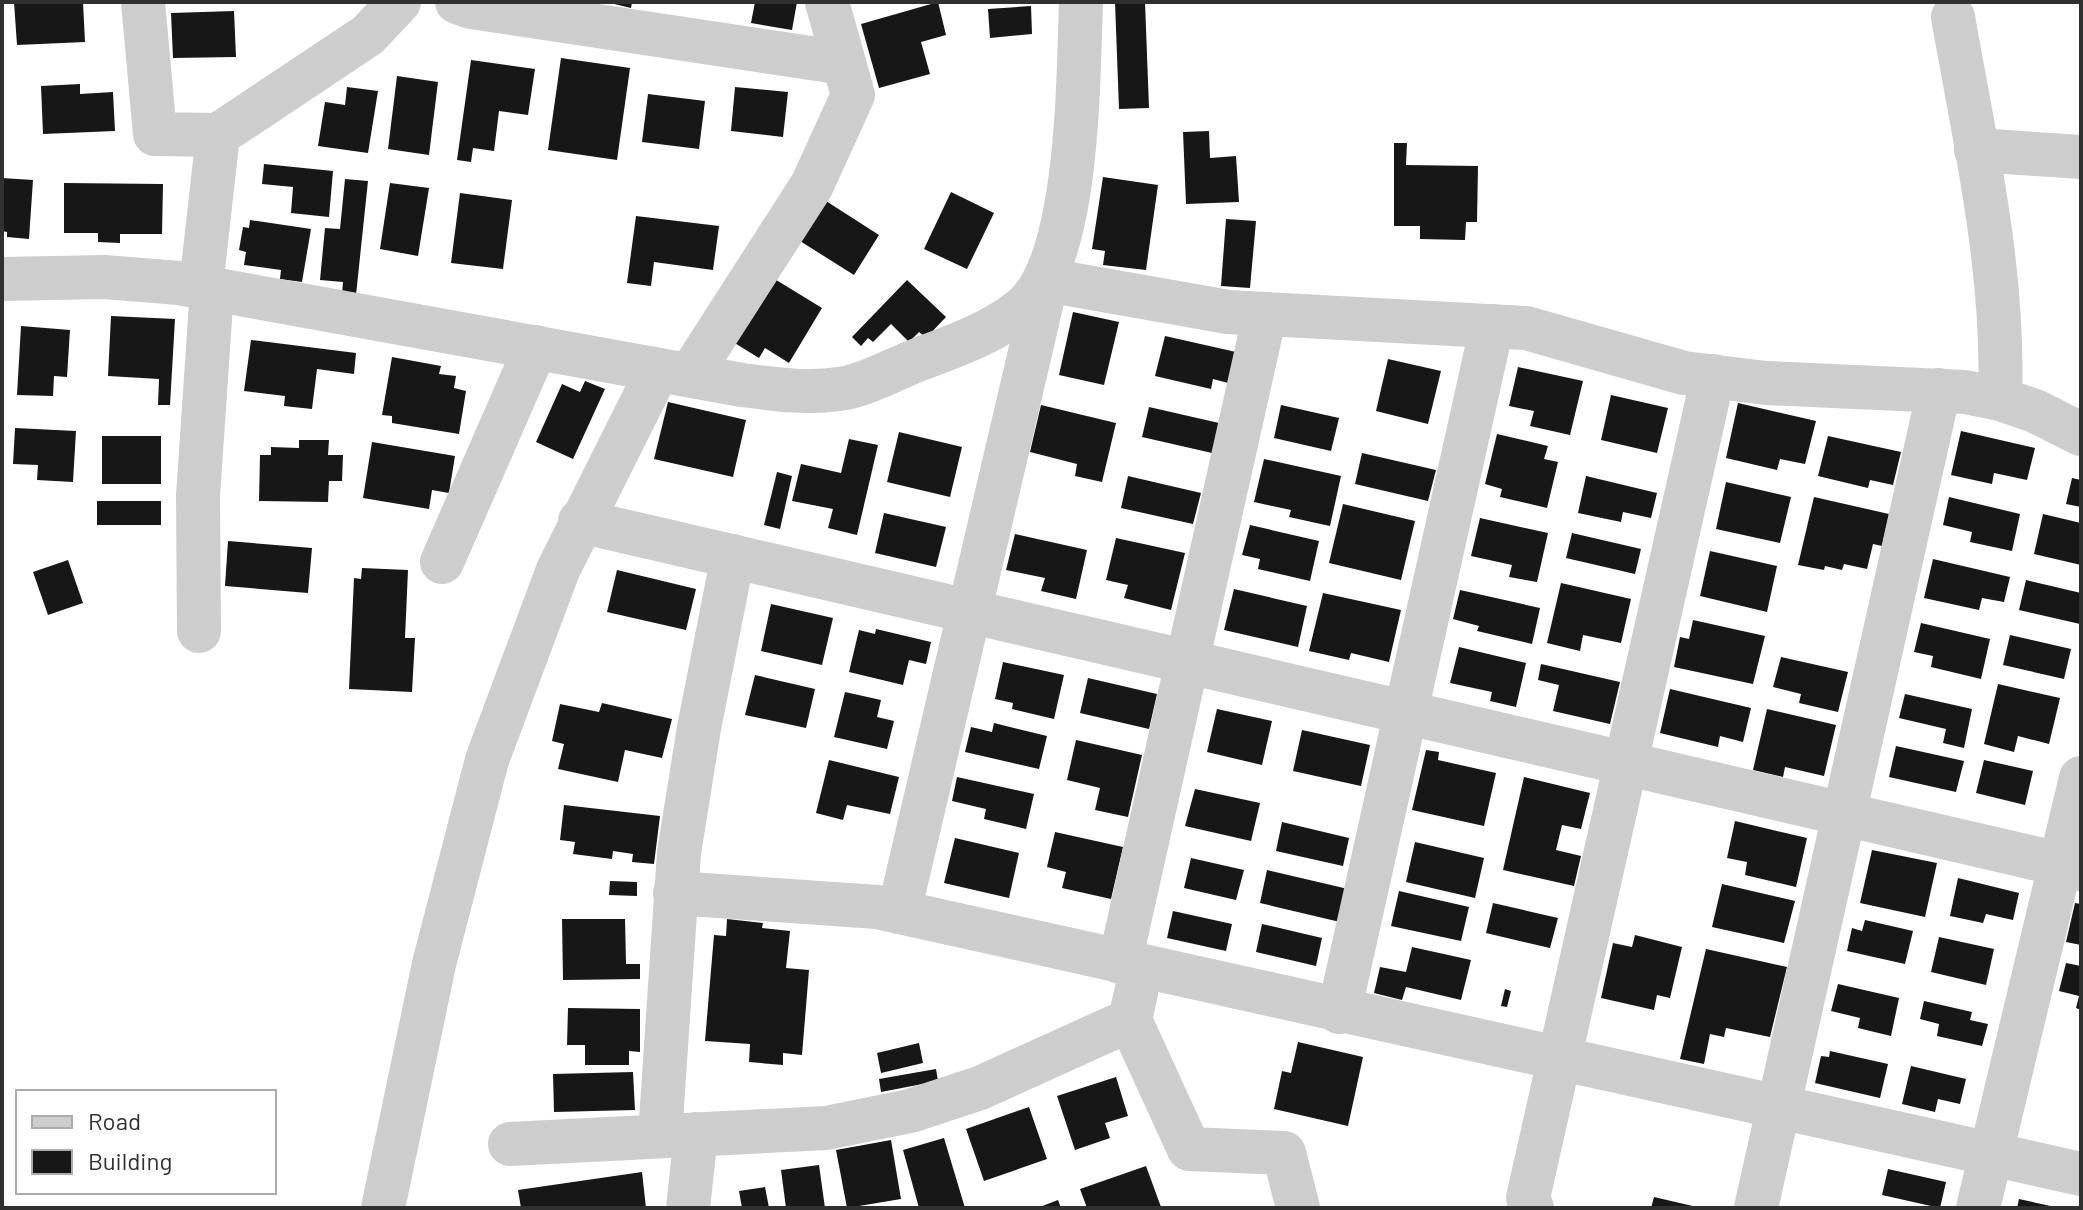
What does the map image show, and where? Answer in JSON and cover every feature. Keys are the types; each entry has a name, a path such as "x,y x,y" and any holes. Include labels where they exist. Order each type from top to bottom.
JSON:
{"street":[{"path":"143,2 155,134 218,135 368,35 399,2"},
{"path":"457,2 471,7 844,63"},
{"path":"383,1208 434,964 487,760 580,521 674,373 812,185 853,95 827,2"},
{"path":"899,912 1047,280 1063,225 1073,155 1081,2"},
{"path":"1953,17 1976,150 1999,327 2000,399"},
{"path":"199,631 198,496 206,288 218,135"},
{"path":"1976,150 2081,157"},
{"path":"2,279 104,277 206,288 788,391 841,389 948,349 1001,323 1025,306 1047,280"},
{"path":"1047,280 1131,298 1265,314 1526,328 1684,373 1852,388 1939,390 2000,399 2081,434"},
{"path":"1265,314 1187,661 1131,965 1130,1020 1189,1149 1284,1153 1298,1208"},
{"path":"1339,1012 1492,326"},
{"path":"442,562 536,347"},
{"path":"1532,1208 1528,1198 1713,376"},
{"path":"1756,1208 1939,390"},
{"path":"580,521 2071,866"},
{"path":"688,1208 678,1135 675,893 699,728 733,556"},
{"path":"1978,1208 2071,866 2081,778"},
{"path":"675,893 877,907 1339,1012 2081,1174"},
{"path":"510,1144 826,1128 910,1111 980,1088 1130,1020"}],"building":[{"path":"14,2 83,2 85,42 17,45"},
{"path":"606,2 632,2 631,8"},
{"path":"755,2 797,2 792,30 751,23"},
{"path":"938,2 946,35 921,42 930,74 879,88 861,24"},
{"path":"1115,2 1145,2 1149,108 1119,109"},
{"path":"1031,6 1032,34 990,38 988,9"},
{"path":"234,11 236,57 173,58 171,13"},
{"path":"561,58 630,68 617,160 548,150"},
{"path":"471,60 535,69 528,115 499,111 494,151 473,148 471,162 457,160"},
{"path":"397,76 438,82 429,155 388,149"},
{"path":"80,84 80,94 113,92 115,131 43,134 41,86"},
{"path":"347,87 378,91 368,153 318,146 325,102 345,105"},
{"path":"735,87 788,92 783,137 731,131"},
{"path":"648,94 705,101 699,149 642,142"},
{"path":"1209,131 1210,158 1236,156 1239,202 1186,204 1183,132"},
{"path":"1394,143 1407,143 1406,165 1478,166 1477,222 1466,222 1465,240 1420,239 1420,226 1394,226"},
{"path":"264,164 333,171 329,217 291,213 293,187 262,184"},
{"path":"1103,177 1158,185 1146,270 1103,265 1105,251 1092,249"},
{"path":"2,178 33,180 29,239 7,237 7,232 2,231"},
{"path":"345,179 368,181 356,295 342,294 343,282 320,280 325,228 340,229"},
{"path":"64,183 163,184 162,234 120,234 120,243 98,242 98,233 64,233"},
{"path":"390,183 429,188 418,256 380,249"},
{"path":"951,192 994,213 967,269 924,249"},
{"path":"460,193 512,200 503,269 451,263"},
{"path":"826,201 879,235 854,275 800,241"},
{"path":"636,216 719,226 713,270 654,262 651,286 627,283"},
{"path":"1226,219 1256,221 1250,288 1221,286"},
{"path":"250,220 311,229 302,282 280,279 281,270 244,265 246,252 239,250 243,227 249,228"},
{"path":"773,278 822,308 789,363 765,348 759,358 733,342"},
{"path":"907,280 946,317 926,338 919,332 909,342 891,324 873,342 868,338 861,346 852,337"},
{"path":"1073,312 1119,322 1104,385 1059,375"},
{"path":"111,316 175,319 170,405 158,405 159,379 108,376"},
{"path":"21,326 70,330 67,377 54,376 53,396 17,395"},
{"path":"1165,336 1236,352 1228,383 1213,379 1211,389 1155,376"},
{"path":"251,340 356,353 354,374 317,369 312,409 284,406 285,396 244,391"},
{"path":"392,357 441,366 439,374 456,376 454,388 466,391 459,434 392,423 392,416 382,415"},
{"path":"1388,359 1441,371 1428,424 1376,411"},
{"path":"1518,367 1583,381 1570,435 1530,426 1534,411 1509,406"},
{"path":"585,381 605,389 573,459 536,442 562,384 580,392"},
{"path":"1611,395 1668,408 1657,453 1601,440"},
{"path":"668,402 746,420 733,477 654,459"},
{"path":"1738,403 1816,421 1805,464 1780,459 1777,470 1726,458"},
{"path":"1041,405 1116,423 1102,482 1075,476 1077,464 1030,452"},
{"path":"1281,405 1339,418 1331,451 1274,438"},
{"path":"1149,407 1219,423 1212,453 1142,437"},
{"path":"15,428 76,431 73,482 37,480 38,465 13,464"},
{"path":"1961,431 2035,448 2027,480 1994,473 1992,484 1951,475"},
{"path":"899,432 962,447 950,497 887,482"},
{"path":"1497,434 1548,446 1544,459 1558,462 1547,508 1500,497 1502,489 1485,484"},
{"path":"102,436 161,436 161,484 102,484"},
{"path":"1828,436 1901,452 1893,485 1870,480 1868,488 1818,476"},
{"path":"849,439 878,445 857,535 828,528 833,509 792,501 801,464 841,473"},
{"path":"299,440 329,440 328,455 343,455 342,481 329,481 328,502 259,501 260,455 271,455 271,447 299,448"},
{"path":"372,442 455,456 449,493 432,490 429,509 363,498"},
{"path":"1362,453 1436,470 1428,501 1355,484"},
{"path":"1264,459 1341,476 1330,526 1289,517 1291,510 1254,502"},
{"path":"777,472 792,476 780,529 764,525"},
{"path":"1128,476 1201,493 1193,524 1121,508"},
{"path":"1586,476 1657,493 1651,518 1623,512 1621,522 1578,513"},
{"path":"2072,478 2081,480 2081,507 2066,504"},
{"path":"1726,482 1791,497 1780,543 1716,529"},
{"path":"1814,497 1889,514 1882,546 1873,544 1867,569 1844,564 1842,570 1798,565"},
{"path":"1949,497 2020,514 2012,551 1970,542 1972,532 1943,525"},
{"path":"97,501 161,501 161,525 97,525"},
{"path":"1343,504 1415,521 1401,580 1329,563"},
{"path":"884,513 946,527 936,567 875,553"},
{"path":"2043,514 2081,523 2081,565 2034,554"},
{"path":"1480,518 1548,533 1537,582 1509,577 1512,565 1471,556"},
{"path":"1250,525 1319,541 1310,581 1258,569 1260,559 1242,555"},
{"path":"1572,533 1641,549 1635,574 1566,558"},
{"path":"1015,534 1087,550 1076,599 1041,591 1045,578 1006,570"},
{"path":"1116,538 1185,553 1171,610 1124,598 1128,585 1106,580"},
{"path":"228,541 312,548 308,593 225,586"},
{"path":"1710,551 1777,566 1767,612 1700,596"},
{"path":"1933,559 2010,577 2004,602 1982,598 1979,610 1924,598"},
{"path":"68,560 83,603 48,615 33,572"},
{"path":"362,568 408,570 405,638 415,638 412,692 349,689 354,578 361,579"},
{"path":"617,570 696,589 686,630 607,612"},
{"path":"2026,580 2081,593 2080,624 2019,610"},
{"path":"1561,583 1631,599 1621,643 1583,635 1580,651 1547,643"},
{"path":"1234,589 1307,606 1298,647 1224,630"},
{"path":"1460,590 1540,608 1532,644 1477,631 1479,626 1453,619"},
{"path":"1323,593 1401,610 1389,662 1351,653 1349,660 1309,651"},
{"path":"771,604 833,618 822,665 761,651"},
{"path":"1693,620 1765,636 1753,684 1674,667 1680,637 1689,639"},
{"path":"1921,623 1990,639 1981,679 1931,667 1933,656 1914,652"},
{"path":"876,629 931,642 926,664 909,660 903,685 849,672 859,630 875,634"},
{"path":"2010,635 2071,649 2064,679 2003,665"},
{"path":"1459,647 1526,663 1516,707 1490,701 1492,692 1450,683"},
{"path":"1781,657 1848,672 1838,712 1799,703 1801,694 1773,687"},
{"path":"1003,662 1064,675 1054,719 1012,709 1013,703 995,699"},
{"path":"1541,664 1620,682 1610,724 1553,711 1559,685 1538,680"},
{"path":"755,675 815,689 806,728 745,715"},
{"path":"1088,678 1157,694 1149,729 1080,713"},
{"path":"1998,684 2060,698 2049,744 2018,736 2014,752 1984,744"},
{"path":"1670,689 1751,708 1743,742 1720,736 1718,747 1660,733"},
{"path":"845,692 881,700 877,717 894,721 887,749 834,737"},
{"path":"1905,694 1972,709 1964,748 1943,743 1946,729 1899,718"},
{"path":"602,703 672,719 662,758 625,750 618,782 558,769 564,744 552,741 560,704 599,712"},
{"path":"1217,709 1272,721 1262,765 1207,752"},
{"path":"1767,709 1836,725 1824,776 1785,767 1783,777 1753,770"},
{"path":"994,723 1047,736 1039,769 965,752 971,727 992,732"},
{"path":"1302,730 1370,745 1361,786 1293,771"},
{"path":"1076,740 1142,755 1128,817 1095,810 1100,788 1067,780"},
{"path":"1896,746 1964,761 1956,792 1889,777"},
{"path":"1426,750 1439,752 1438,760 1496,773 1484,826 1412,810"},
{"path":"829,760 899,777 890,814 847,805 843,820 816,813"},
{"path":"1984,760 2033,771 2025,805 1976,793"},
{"path":"957,777 1034,794 1026,829 984,819 986,809 952,801"},
{"path":"1524,777 1590,793 1581,829 1562,825 1556,850 1581,856 1574,886 1503,870"},
{"path":"1195,789 1260,803 1251,841 1185,826"},
{"path":"564,805 660,816 654,864 632,862 633,854 613,851 612,859 573,854 575,842 560,840"},
{"path":"1735,821 1807,838 1796,887 1745,875 1747,862 1727,858"},
{"path":"1282,822 1349,838 1343,866 1276,851"},
{"path":"1055,832 1123,847 1111,899 1062,888 1066,872 1047,867"},
{"path":"955,838 1019,853 1009,898 944,883"},
{"path":"1415,842 1484,858 1475,898 1406,882"},
{"path":"1872,850 1937,863 1925,917 1860,903"},
{"path":"1191,858 1244,870 1236,900 1184,888"},
{"path":"1267,870 1348,889 1340,922 1260,903"},
{"path":"1958,878 2019,893 2013,920 1986,914 1983,923 1950,916"},
{"path":"610,881 637,882 637,896 609,895"},
{"path":"1722,884 1795,901 1784,943 1712,927"},
{"path":"1399,891 1469,907 1461,941 1391,926"},
{"path":"1493,903 1558,918 1550,948 1486,933"},
{"path":"2075,903 2081,904 2081,945 2066,942"},
{"path":"1173,911 1232,924 1226,951 1167,938"},
{"path":"562,919 625,919 626,964 640,964 640,979 563,980"},
{"path":"727,919 763,923 762,928 790,931 786,968 809,970 802,1055 783,1053 783,1065 749,1062 750,1044 705,1041 714,935 726,936"},
{"path":"1865,920 1913,931 1905,964 1847,951 1852,928 1862,931"},
{"path":"1262,924 1322,938 1316,966 1256,952"},
{"path":"1635,935 1682,947 1670,998 1657,995 1654,1010 1601,998 1613,943 1632,947"},
{"path":"1939,937 1994,949 1986,985 1931,972"},
{"path":"1412,947 1471,960 1461,1000 1406,987 1402,1000 1374,993 1380,967 1406,972"},
{"path":"1706,949 1787,967 1770,1037 1726,1028 1724,1037 1710,1034 1704,1064 1680,1059"},
{"path":"2066,963 2081,966 2081,1010 2076,1008 2079,996 2059,991"},
{"path":"1838,984 1899,998 1891,1036 1858,1028 1860,1018 1831,1011"},
{"path":"1505,989 1511,991 1507,1007 1501,1006"},
{"path":"1924,1001 1972,1012 1970,1020 1988,1024 1982,1046 1937,1036 1939,1024 1920,1019"},
{"path":"568,1008 640,1009 640,1052 629,1051 629,1065 585,1065 585,1045 567,1045"},
{"path":"1298,1042 1363,1057 1348,1126 1274,1109 1282,1071 1291,1073"},
{"path":"919,1043 923,1063 881,1073 877,1053"},
{"path":"1830,1051 1888,1064 1880,1098 1815,1083 1821,1056 1829,1057"},
{"path":"1911,1066 1966,1079 1960,1104 1938,1099 1935,1112 1902,1104"},
{"path":"936,1069 938,1081 881,1092 879,1079"},
{"path":"633,1072 635,1110 554,1112 553,1074"},
{"path":"1116,1077 1128,1116 1105,1123 1110,1138 1075,1150 1057,1096"},
{"path":"1029,1107 1047,1159 984,1181 966,1129"},
{"path":"944,1138 965,1208 919,1208 903,1150"},
{"path":"891,1140 901,1199 847,1208 836,1150"},
{"path":"819,1165 825,1208 786,1208 781,1170"},
{"path":"1146,1166 1161,1207 1087,1208 1080,1189"},
{"path":"1888,1169 1946,1182 1940,1208 1882,1195"},
{"path":"642,1172 646,1208 521,1208 518,1190"},
{"path":"765,1187 769,1208 742,1208 739,1191"},
{"path":"1654,1197 1697,1207 1697,1208 1651,1208"},
{"path":"2019,1199 2055,1207 2055,1208 2017,1208"},
{"path":"1058,1200 1061,1208 1037,1208"}]}
